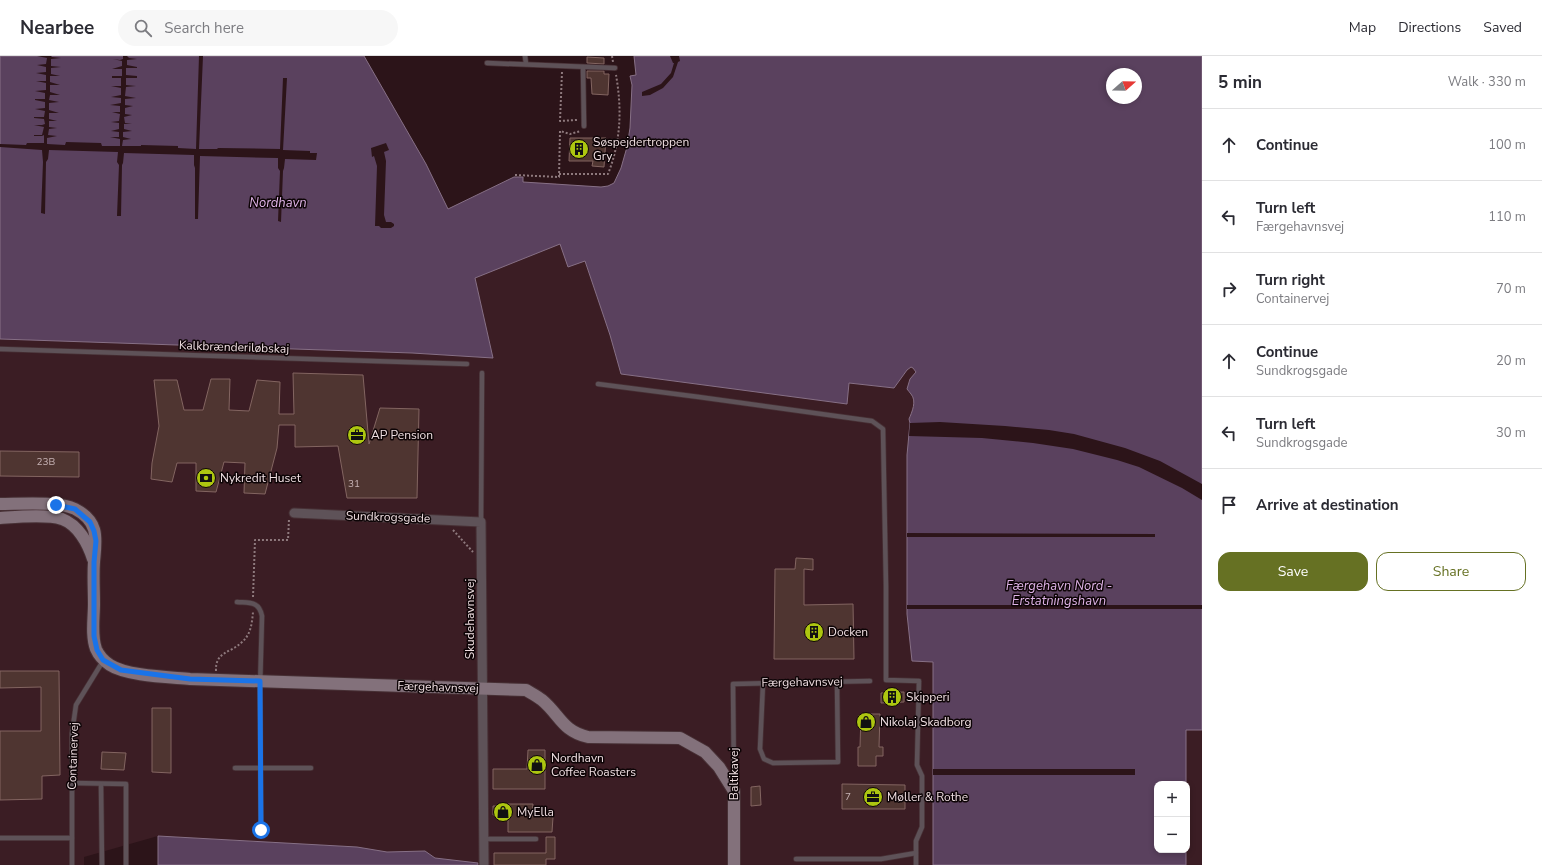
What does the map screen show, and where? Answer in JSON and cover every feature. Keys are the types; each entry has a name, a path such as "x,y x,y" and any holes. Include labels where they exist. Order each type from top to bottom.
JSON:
{"street":[{"path":"0,504 56,505 75,509 90,522 96,541 94,562 94,636 97,650 103,660"},
{"name":"Sundkrogsgade","path":"294,513 481,522"},
{"path":"0,518 33,517 61,519 81,534 89,546 94,562"},
{"name":"Skudehavnsvej","path":"481,522 484,865"},
{"name":"Færgehavnsvej","path":"103,660 121,670 190,679 526,690 542,699 566,727 576,734 588,737 680,738 705,752 719,767 734,791"},
{"name":"Baltikavej","path":"734,791 734,865"}],"lane":[{"path":"525,56 526,64"},
{"path":"487,63 615,68"},
{"path":"583,67 584,126"},
{"name":"Kalkbrænderiløbskaj","path":"0,349 467,364"},
{"name":"Skudehavnsvej","path":"481,522 482,373"},
{"path":"598,384 872,421 883,429 886,680 919,681 917,764 922,776 922,828 916,841 916,865"},
{"path":"237,602 253,602 259,606 262,616 260,681 261,830"},
{"name":"Containervej","path":"72,865 72,733 76,705 103,660"},
{"name":"Færgehavnsvej","path":"733,684 870,681"},
{"path":"763,683 760,749 764,758 773,763 838,762 837,682"},
{"name":"Baltikavej","path":"733,684 734,791"},
{"path":"235,768 312,768"},
{"path":"72,784 126,784 126,865"},
{"path":"101,784 102,865"},
{"path":"0,838 72,838"},
{"path":"484,839 536,839"},
{"path":"796,859 881,859 916,854"}],"path":[{"path":"515,175 559,177 559,174 608,174 619,136 620,109 612,56"},
{"path":"559,174 560,131 568,134 577,133 583,130 584,126 576,120 560,121 562,66"},
{"path":"216,680 215,663 219,657 241,643 252,624 255,540 288,540 288,520 294,513"},
{"path":"444,520 481,562"}],"shaded area":[{"path":"514,177 523,177 523,182 556,183 585,261 610,335 621,374 847,404 849,383 894,388 907,370 911,367 915,369 916,372 913,376 914,408 909,419 910,423 907,455 907,614 912,661 933,661 933,865 478,865 477,863 435,858 425,851 387,852 357,847 158,836 84,857 84,865 0,865 0,339 412,353 493,358 475,278"},
{"path":"1186,730 1202,730 1202,865 1186,865 1186,853 1190,853 1190,781 1186,781"}],"water":[{"path":"0,56 364,56 426,164 448,209 514,177 523,177 523,182 601,187 614,183 621,168 627,147 630,128 632,85 630,76 636,75 634,56 1202,56 1202,730 1186,730 1186,781 1154,781 1154,853 1186,853 1186,865 933,865 933,662 912,661 907,614 907,455 910,423 909,419 913,410 914,400 911,393 907,389 910,379 916,372 913,368 911,367 907,370 894,388 849,383 847,404 621,374 610,335 585,261 568,267 560,244 475,278 493,358 412,353 0,339"},
{"path":"158,836 357,847 387,852 425,851 435,858 478,863 478,865 158,865"}],"pier":[{"path":"37,56 61,58 51,59 51,66 61,67 51,68 51,74 60,76 50,76 50,82 60,85 50,85 50,92 60,95 50,95 49,100 59,102 49,103 49,110 59,113 49,113 49,119 57,121 49,121 49,127 57,128 49,129 48,135 57,136 47,138 47,144 65,145 66,142 101,143 102,146 120,146 120,139 110,137 119,137 119,132 111,131 119,129 119,123 111,122 119,121 120,114 112,112 120,112 120,106 110,105 121,103 121,98 111,97 121,95 121,88 111,86 121,86 121,78 112,78 112,76 122,76 122,69 112,69 122,66 122,61 113,59 120,60 123,59 123,56 127,56 129,58 137,59 127,60 127,65 137,68 126,68 126,75 137,76 137,78 126,78 126,85 136,86 126,87 125,96 136,98 125,99 125,105 133,106 125,108 125,114 132,115 124,117 125,123 132,124 124,124 124,129 132,131 123,132 123,137 131,139 123,140 122,146 178,146 178,148 196,149 199,56 203,56 199,149 280,149 283,78 287,78 283,150 310,151 310,153 317,153 316,160 285,159 283,171 281,222 278,221 280,171 278,168 278,158 200,156 198,219 195,219 194,155 124,153 122,165 121,216 117,216 119,165 117,162 118,152 49,150 48,159 46,162 45,214 41,213 42,150 0,147 0,144 26,145 27,143 44,143 44,135 34,136 34,135 42,135 44,127 34,125 45,124 44,119 34,117 44,117 45,111 35,109 45,108 45,102 35,99 45,99 45,93 35,91 46,90 46,83 36,81 46,81 46,75 36,73 46,72 46,67 37,65 46,64 47,58"},
{"path":"670,56 679,56 680,61 678,62 673,77 663,88 650,95 642,96 642,92 661,84 671,73 674,63"},
{"path":"386,143 389,150 384,152 386,161 384,215 386,222 391,222 394,226 391,228 381,228 379,226 375,226 377,166 374,156 372,157 371,148"},
{"path":"940,422 1049,430 1074,434 1125,448 1160,461 1202,484 1202,500 1182,488 1139,467 1073,449 982,438 909,436 910,423"},
{"path":"907,533 1155,534 1155,537 907,537"},
{"path":"907,605 1202,605 1202,609 907,609"},
{"path":"933,769 1135,769 1135,775 933,775"}],"building":[{"path":"587,57 604,58 604,64 587,63"},
{"path":"587,71 604,71 604,74 609,74 608,95 592,94 591,78 587,78"},
{"path":"570,138 606,138 604,167 592,166 593,161 569,161"},
{"path":"293,373 363,375 369,444 380,408 419,409 417,498 347,498 338,446 295,447 295,425 279,425 277,448 265,494 244,493 245,463 224,462 216,492 196,491 196,463 177,463 172,482 151,479 152,463 159,426 154,380 177,380 184,410 203,410 211,379 230,379 229,410 249,411 257,380 280,382 279,414 294,414"},
{"path":"0,451 79,452 79,477 0,476"},
{"name":"Docken","path":"796,558 813,559 813,570 804,569 804,605 853,604 854,659 774,659 775,569 795,569"},
{"path":"0,671 59,671 60,775 42,776 42,799 0,800 0,731 41,731 41,687 0,688"},
{"name":"Skipperi","path":"904,692 904,702 881,703 881,693"},
{"path":"152,708 171,708 171,773 152,772"},
{"path":"861,714 880,714 879,747 883,747 883,756 876,756 876,766 858,766"},
{"path":"528,750 545,750 545,789 493,789 493,769 527,769"},
{"path":"102,752 126,753 124,770 101,769"},
{"path":"842,784 905,785 905,809 842,809"},
{"path":"760,786 761,805 751,806 751,787"},
{"path":"508,804 533,804 532,816 553,817 552,832 508,832 508,816 493,815 493,806 508,806"},
{"path":"546,837 555,837 555,859 546,859 546,865 494,865 494,853 546,853"}],"place":[{"name":"Søspejdertroppen Gry","path":"579,149"},
{"name":"AP Pension","path":"357,435"},
{"name":"Nykredit Huset","path":"206,478"},
{"name":"Docken","path":"814,632"},
{"name":"Skipperi","path":"892,697"},
{"name":"Nikolaj Skadborg","path":"866,722"},
{"name":"Nordhavn Coffee Roasters","path":"537,765"},
{"name":"Møller & Rothe","path":"873,797"},
{"name":"MyElla","path":"503,812"}],"route":[{"path":"56,505 75,509 85,516 90,522 94,531 96,541 94,562 94,636 97,650 103,660 121,670 190,679 260,681 261,830"}],"water label":[{"name":"Nordhavn","path":"278,202"},
{"name":"Færgehavn Nord - Erstatningshavn","path":"1059,592"}]}
